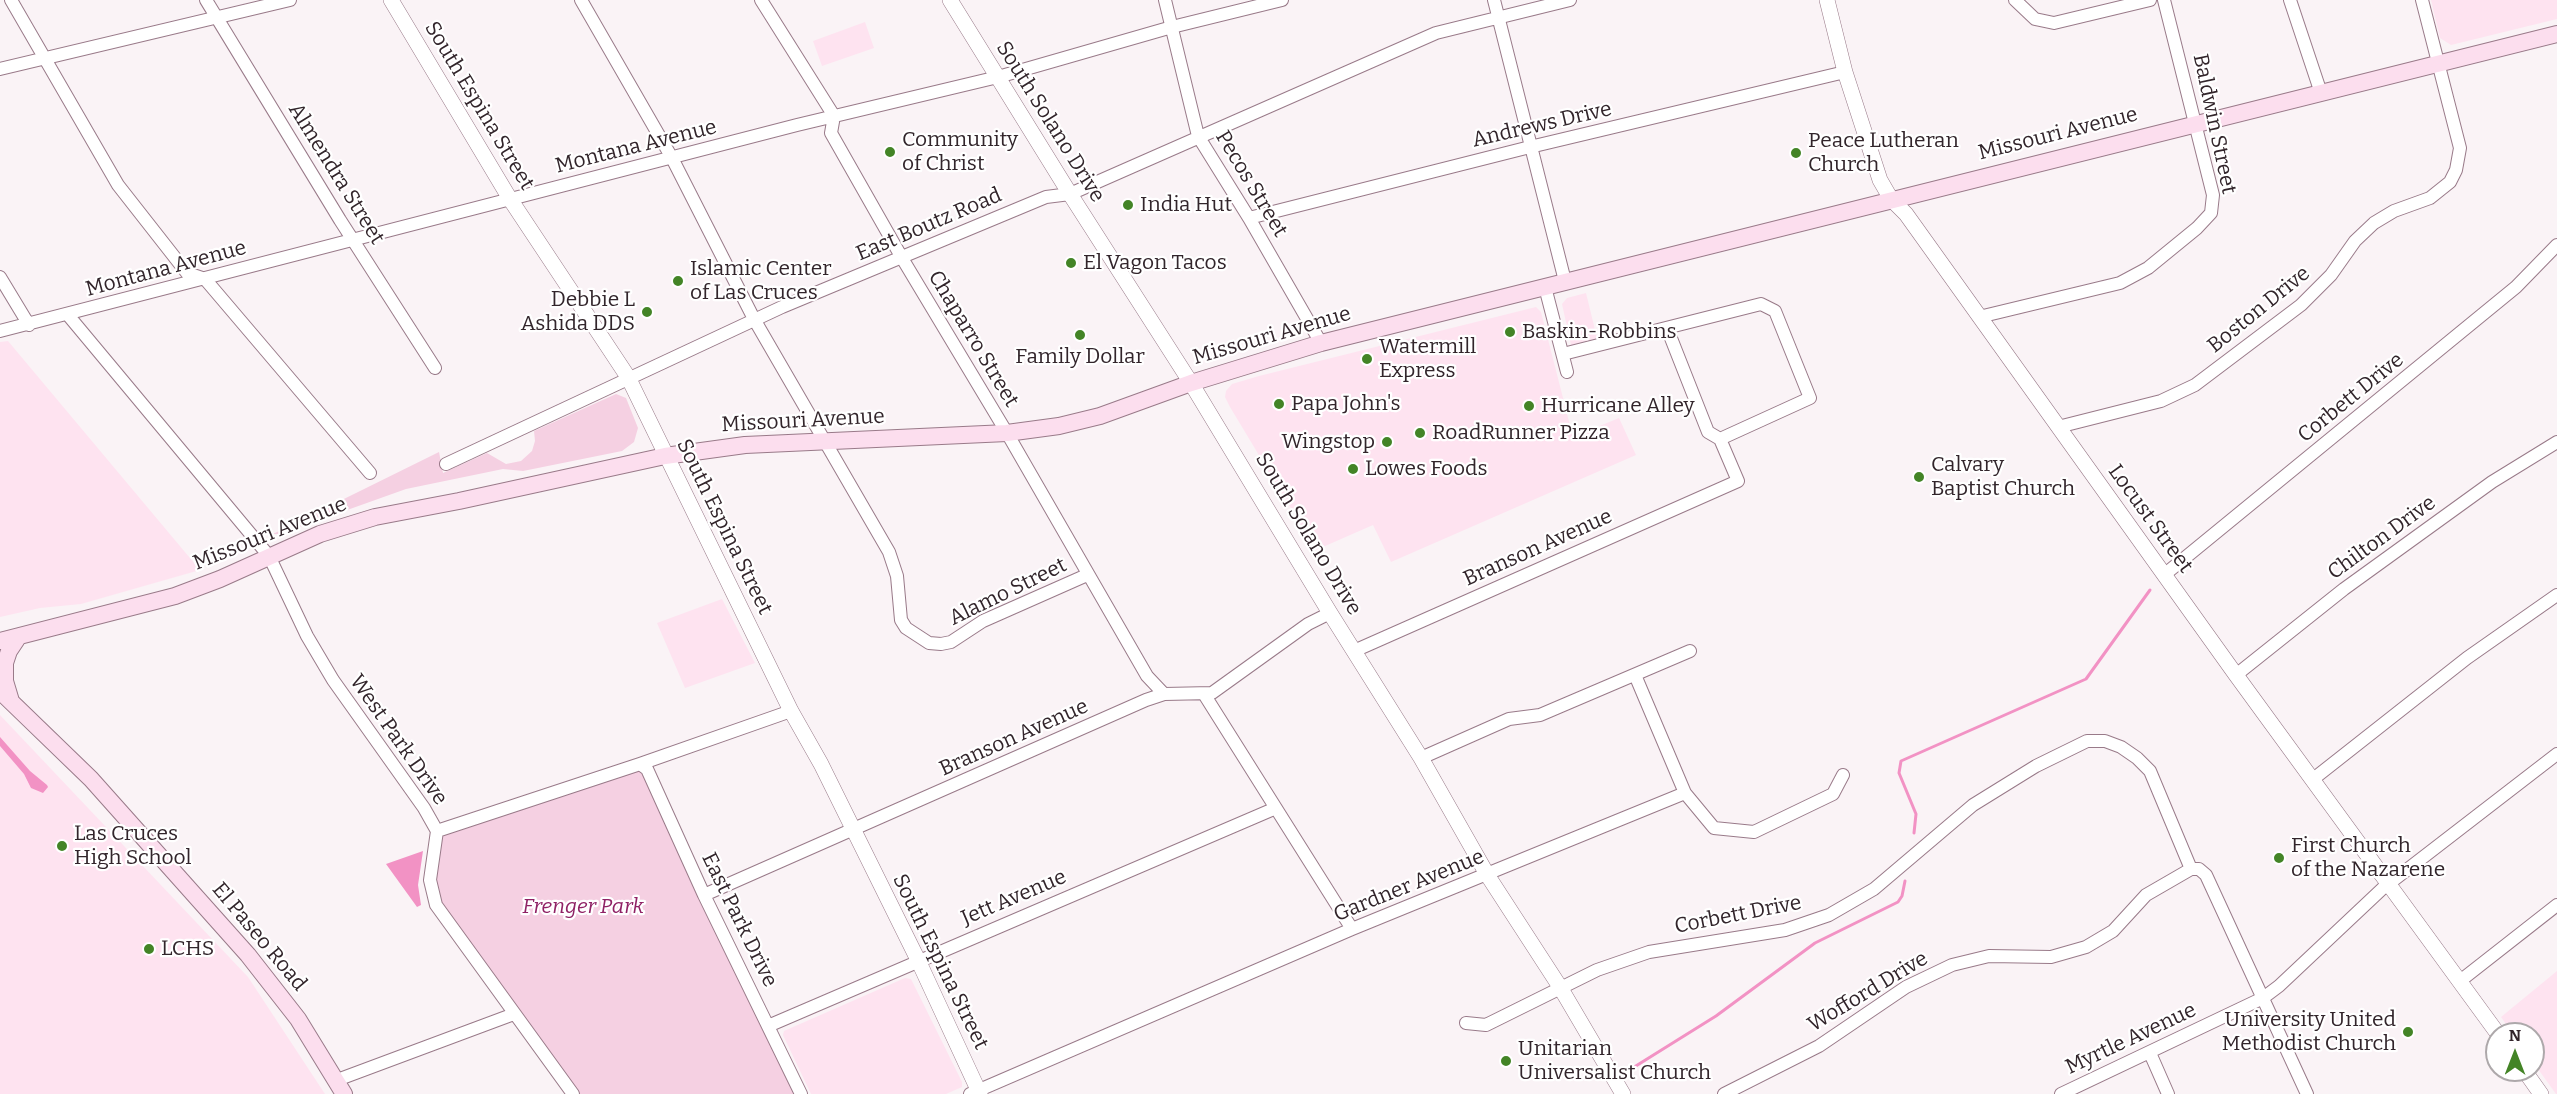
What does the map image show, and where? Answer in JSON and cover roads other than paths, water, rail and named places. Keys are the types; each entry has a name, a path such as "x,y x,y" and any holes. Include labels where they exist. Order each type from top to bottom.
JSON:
{"main road":[{"name":"Missouri Avenue","path":"0,642 175,596 220,579 320,534 375,517 665,456 745,445 1007,433 1059,426 1100,416 1191,383 1321,344 2557,34"},
{"path":"6,696 5,663 9,651 19,636"},
{"name":"El Paseo Road","path":"6,696 91,779 242,949 298,1019 341,1087"}],"street":[{"path":"11,0 118,184 187,273 205,279 370,473"},
{"name":"Almendra Street","path":"206,0 353,240 435,368"},
{"path":"0,69 290,0"},
{"name":"South Espina Street","path":"391,0 510,199 628,377 791,711 918,960 976,1093"},
{"name":"Alamo Street","path":"581,0 672,158 754,319 889,552 897,576 901,620 906,628 922,640 941,644 951,642 983,621 1087,575"},
{"name":"Chaparro Street","path":"761,0 834,116 831,133 902,258 1007,433 1147,676 1164,694"},
{"name":"South Solano Drive","path":"950,0 1191,383 1421,758 1488,876 1560,987 1623,1094"},
{"name":"Pecos Street","path":"1165,0 1198,136 1250,218 1321,344"},
{"name":"Montana Avenue","path":"0,331 834,116 998,77 1172,27 1282,0"},
{"path":"1494,0 1565,281"},
{"name":"East Boutz Road","path":"446,464 754,319 1046,197 1070,194 1436,33 1570,0"},
{"name":"Locust Street","path":"1827,0 1845,72 1880,180 1892,199 1906,214 2236,675 2489,1022"},
{"path":"2015,0 2035,19 2054,23 2150,0"},
{"name":"Baldwin Street","path":"1979,317 2120,283 2148,268 2197,228 2211,213 2213,201 2196,123 2164,0"},
{"path":"2290,0 2321,93"},
{"name":"Boston Drive","path":"2058,427 2161,401 2195,385 2301,305 2331,276 2355,241 2374,223 2394,211 2430,198 2450,182 2456,170 2460,148 2422,0"},
{"name":"Andrews Drive","path":"1250,218 1530,147 1845,72"},
{"name":"Corbett Drive","path":"2164,575 2516,287 2557,245"},
{"path":"0,277 29,325"},
{"path":"1545,287 1567,372"},
{"path":"1563,354 1761,304 1775,311 1810,398 1720,439 1708,432 1667,328"},
{"name":"West Park Drive","path":"68,315 269,556 307,636 328,672 424,808 437,831 430,880 436,905 573,1094"},
{"name":"Branson Avenue","path":"1354,651 1738,481 1720,439"},
{"name":"Chilton Drive","path":"2236,675 2344,588 2492,482 2557,441"},
{"path":"2312,780 2467,658 2557,595"},
{"name":"Branson Avenue","path":"704,895 1164,694 1204,694 1221,688 1308,624 1330,613"},
{"path":"1421,758 1509,719 1540,714 1690,651"},
{"path":"1635,675 1685,794 1714,828 1754,832 1833,794 1843,775"},
{"path":"1204,694 1352,929"},
{"path":"437,831 791,711"},
{"name":"Corbett Drive","path":"1466,1023 1486,1025 1597,970 1649,952 1785,930 1829,915 1874,889 1973,805 2036,766 2087,741 2105,741 2121,747 2150,771 2192,869"},
{"name":"Myrtle Avenue","path":"2061,1094 2263,998 2279,986 2388,884 2557,754"},
{"name":"East Park Drive","path":"640,764 647,769 704,895 801,1094"},
{"name":"Gardner Avenue","path":"976,1093 1352,929 1488,876 1685,794"},
{"name":"Jett Avenue","path":"768,1026 1276,808"},
{"path":"2192,869 2199,869 2206,875 2307,1094"},
{"name":"Wofford Drive","path":"1724,1094 1819,1046 1906,987 1952,965 1989,956 2051,957 2086,947 2113,931 2146,895 2192,869"},
{"path":"2460,981 2557,905"},
{"path":"341,1087 514,1014"},
{"path":"2150,1053 2168,1094"}],"waterway":[{"path":"1914,833 1916,814 1899,773 1901,761 2086,679 2150,590"},
{"path":"1631,1069 1716,1016 1815,943 1898,902 1902,896 1905,881"}],"place":[{"name":"Community of Christ","path":"890,152"},
{"name":"Peace Lutheran Church","path":"1796,153"},
{"name":"India Hut","path":"1128,205"},
{"name":"El Vagon Tacos","path":"1071,263"},
{"name":"Islamic Center of Las Cruces","path":"678,281"},
{"name":"Debbie L Ashida DDS","path":"647,312"},
{"name":"Baskin-Robbins","path":"1510,332"},
{"name":"Family Dollar","path":"1080,335"},
{"name":"Watermill Express","path":"1367,359"},
{"name":"Papa John's","path":"1279,404"},
{"name":"Hurricane Alley","path":"1529,406"},
{"name":"RoadRunner Pizza","path":"1420,433"},
{"name":"Wingstop","path":"1387,442"},
{"name":"Lowes Foods","path":"1353,469"},
{"name":"Calvary Baptist Church","path":"1919,477"},
{"name":"Las Cruces High School","path":"62,846"},
{"name":"First Church of the Nazarene","path":"2279,858"},
{"name":"LCHS","path":"149,949"},
{"name":"University United Methodist Church","path":"2408,1032"},
{"name":"Unitarian Universalist Church","path":"1506,1061"}],"park label":[{"name":"Frenger Park","path":"583,907"}]}
